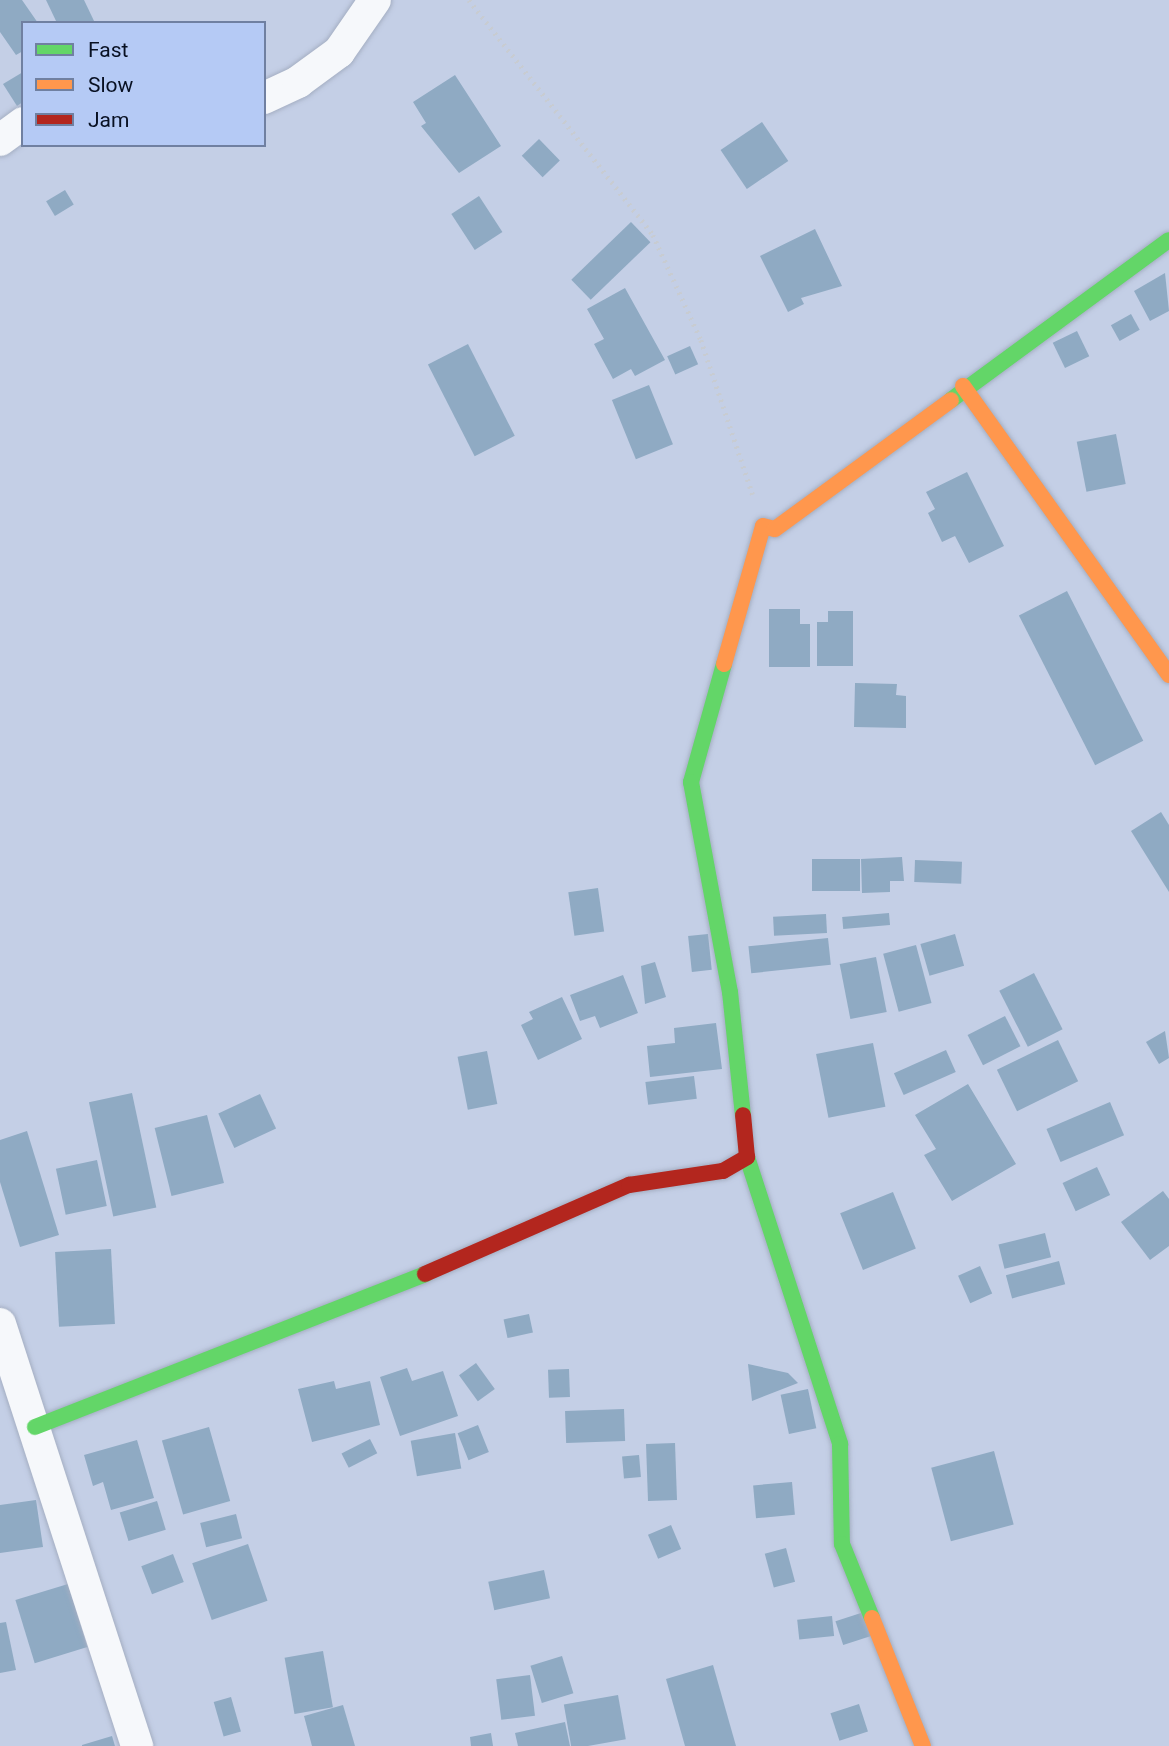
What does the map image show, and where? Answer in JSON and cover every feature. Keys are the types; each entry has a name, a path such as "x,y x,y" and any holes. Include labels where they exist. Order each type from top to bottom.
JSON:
{"street":[{"path":"266,97 298,82 339,52 375,0"},
{"path":"0,140 21,124"},
{"path":"923,1746 842,1544 840,1444 747,1157 730,992 691,782 763,526 775,529 963,386 1169,240"},
{"path":"963,386 1169,674"},
{"path":"35,1427 364,1300 629,1185 723,1171 747,1157"},
{"path":"0,1324 137,1746"}],"path":[{"path":"469,0 653,235 701,340 763,526"}],"building":[{"path":"0,0 22,0 37,21 21,21 21,52 16,55 0,32"},
{"path":"46,0 84,0 94,21 56,21"},
{"path":"21,73 21,103 17,106 3,84"},
{"path":"455,75 501,146 459,173 421,126 426,123 413,102"},
{"path":"762,122 788,161 747,189 721,150"},
{"path":"539,139 560,161 543,177 522,156"},
{"path":"65,190 74,205 55,216 46,201"},
{"path":"479,196 502,232 475,250 451,214"},
{"path":"631,222 650,242 591,300 571,280"},
{"path":"815,229 842,286 801,298 804,304 788,312 760,256"},
{"path":"1165,273 1169,311 1150,321 1134,291"},
{"path":"625,288 665,360 635,376 631,369 613,379 594,344 604,339 587,309"},
{"path":"1131,314 1140,330 1120,341 1111,325"},
{"path":"1077,331 1089,356 1065,368 1053,343"},
{"path":"468,344 515,436 475,456 428,364"},
{"path":"690,346 698,364 675,374 667,356"},
{"path":"649,385 673,444 636,459 612,400"},
{"path":"1116,434 1126,484 1086,492 1077,442"},
{"path":"967,472 1004,546 969,563 955,536 942,542 928,513 935,509 926,492"},
{"path":"1067,591 1143,741 1095,765 1019,616"},
{"path":"769,609 800,609 800,624 810,624 810,667 769,667"},
{"path":"828,611 853,611 853,666 817,666 817,622 828,622"},
{"path":"855,683 897,684 896,695 906,696 906,728 854,727"},
{"path":"1161,812 1169,825 1169,892 1131,831"},
{"path":"902,857 904,881 890,881 890,892 862,893 861,859"},
{"path":"812,859 860,859 860,891 812,891"},
{"path":"915,860 962,862 961,884 914,882"},
{"path":"598,888 604,932 574,936 568,892"},
{"path":"889,913 890,925 843,929 842,917"},
{"path":"826,914 827,933 774,936 773,917"},
{"path":"708,934 712,970 692,972 688,936"},
{"path":"955,934 964,966 929,976 920,944"},
{"path":"828,938 831,965 751,973 748,946"},
{"path":"916,945 932,1003 899,1012 883,954"},
{"path":"876,957 887,1012 850,1019 840,964"},
{"path":"655,962 666,997 645,1004 641,966"},
{"path":"1034,973 1063,1029 1028,1047 999,991"},
{"path":"623,975 638,1013 600,1028 595,1016 580,1021 570,995"},
{"path":"562,997 582,1039 538,1060 521,1025 533,1019 529,1012"},
{"path":"1005,1016 1020,1046 983,1065 968,1035"},
{"path":"716,1023 722,1069 650,1077 647,1046 675,1043 674,1028"},
{"path":"1165,1031 1169,1058 1159,1064 1146,1042"},
{"path":"1058,1040 1078,1081 1017,1111 997,1070"},
{"path":"873,1043 885,1107 828,1118 816,1054"},
{"path":"946,1050 956,1072 904,1095 894,1073"},
{"path":"487,1051 497,1104 468,1110 458,1057"},
{"path":"694,1076 697,1099 648,1105 645,1082"},
{"path":"968,1084 1016,1164 952,1201 924,1155 936,1149 915,1115"},
{"path":"132,1093 156,1207 113,1217 89,1102"},
{"path":"260,1094 276,1128 234,1148 218,1113"},
{"path":"1110,1102 1124,1135 1061,1162 1046,1129"},
{"path":"207,1115 224,1183 172,1196 155,1128"},
{"path":"27,1131 59,1235 20,1247 0,1182 0,1140"},
{"path":"97,1160 107,1206 66,1215 56,1169"},
{"path":"1097,1167 1110,1195 1076,1211 1063,1183"},
{"path":"1163,1191 1169,1199 1169,1246 1150,1260 1121,1222"},
{"path":"893,1192 916,1249 863,1270 840,1213"},
{"path":"1045,1233 1051,1257 1004,1269 998,1245"},
{"path":"111,1249 115,1324 59,1327 55,1252"},
{"path":"1059,1261 1065,1284 1012,1298 1006,1275"},
{"path":"980,1266 992,1293 970,1303 958,1276"},
{"path":"529,1314 533,1333 508,1338 504,1319"},
{"path":"476,1363 495,1389 478,1401 459,1375"},
{"path":"748,1364 788,1373 798,1383 752,1401"},
{"path":"407,1368 412,1381 443,1371 458,1416 400,1436 380,1377"},
{"path":"569,1369 570,1397 549,1398 548,1370"},
{"path":"334,1381 336,1389 370,1381 380,1425 312,1442 298,1389"},
{"path":"808,1389 816,1428 789,1434 781,1395"},
{"path":"624,1409 625,1441 566,1443 565,1411"},
{"path":"478,1425 489,1452 468,1460 458,1433"},
{"path":"209,1427 230,1501 183,1515 162,1441"},
{"path":"455,1433 461,1468 417,1476 411,1441"},
{"path":"370,1439 377,1453 349,1468 341,1454"},
{"path":"137,1440 154,1498 111,1510 103,1482 93,1486 84,1455"},
{"path":"675,1443 677,1500 648,1501 646,1444"},
{"path":"994,1451 1014,1524 951,1541 931,1468"},
{"path":"639,1455 641,1477 624,1478 622,1456"},
{"path":"792,1482 795,1515 756,1518 753,1485"},
{"path":"36,1500 43,1547 0,1553 0,1505"},
{"path":"157,1501 166,1530 128,1541 120,1512"},
{"path":"236,1514 242,1538 206,1547 200,1523"},
{"path":"671,1525 681,1549 658,1559 648,1535"},
{"path":"248,1544 268,1601 212,1620 192,1563"},
{"path":"786,1548 795,1582 774,1588 765,1554"},
{"path":"173,1554 184,1582 152,1594 141,1566"},
{"path":"544,1570 550,1598 494,1610 488,1582"},
{"path":"68,1584 87,1647 35,1663 15,1600"},
{"path":"864,1612 872,1636 843,1645 835,1621"},
{"path":"832,1616 834,1636 799,1640 797,1620"},
{"path":"6,1622 16,1670 0,1673 0,1623"},
{"path":"323,1651 333,1707 294,1714 285,1658"},
{"path":"562,1656 573,1693 542,1703 530,1666"},
{"path":"713,1665 736,1746 685,1746 666,1679"},
{"path":"530,1675 535,1716 501,1720 496,1679"},
{"path":"618,1695 626,1739 571,1746 564,1705"},
{"path":"231,1697 241,1732 224,1737 214,1702"},
{"path":"859,1704 868,1732 839,1741 830,1713"},
{"path":"343,1705 355,1746 312,1746 304,1716"},
{"path":"565,1722 570,1746 518,1746 515,1733"},
{"path":"491,1733 493,1746 471,1746 470,1737"},
{"path":"112,1736 115,1746 82,1746 82,1745"}],"traffic: fast":[{"path":"951,400 1169,240"},
{"path":"724,664 691,782 730,992 743,1115"},
{"path":"747,1157 840,1444 842,1544 872,1618"},
{"path":"35,1427 425,1274"}],"traffic: slow":[{"path":"963,386 1169,675"},
{"path":"724,664 763,526 775,529 951,400"},
{"path":"872,1618 923,1746"}],"traffic: jam":[{"path":"425,1274 629,1185 723,1171 747,1157 743,1115"}]}
